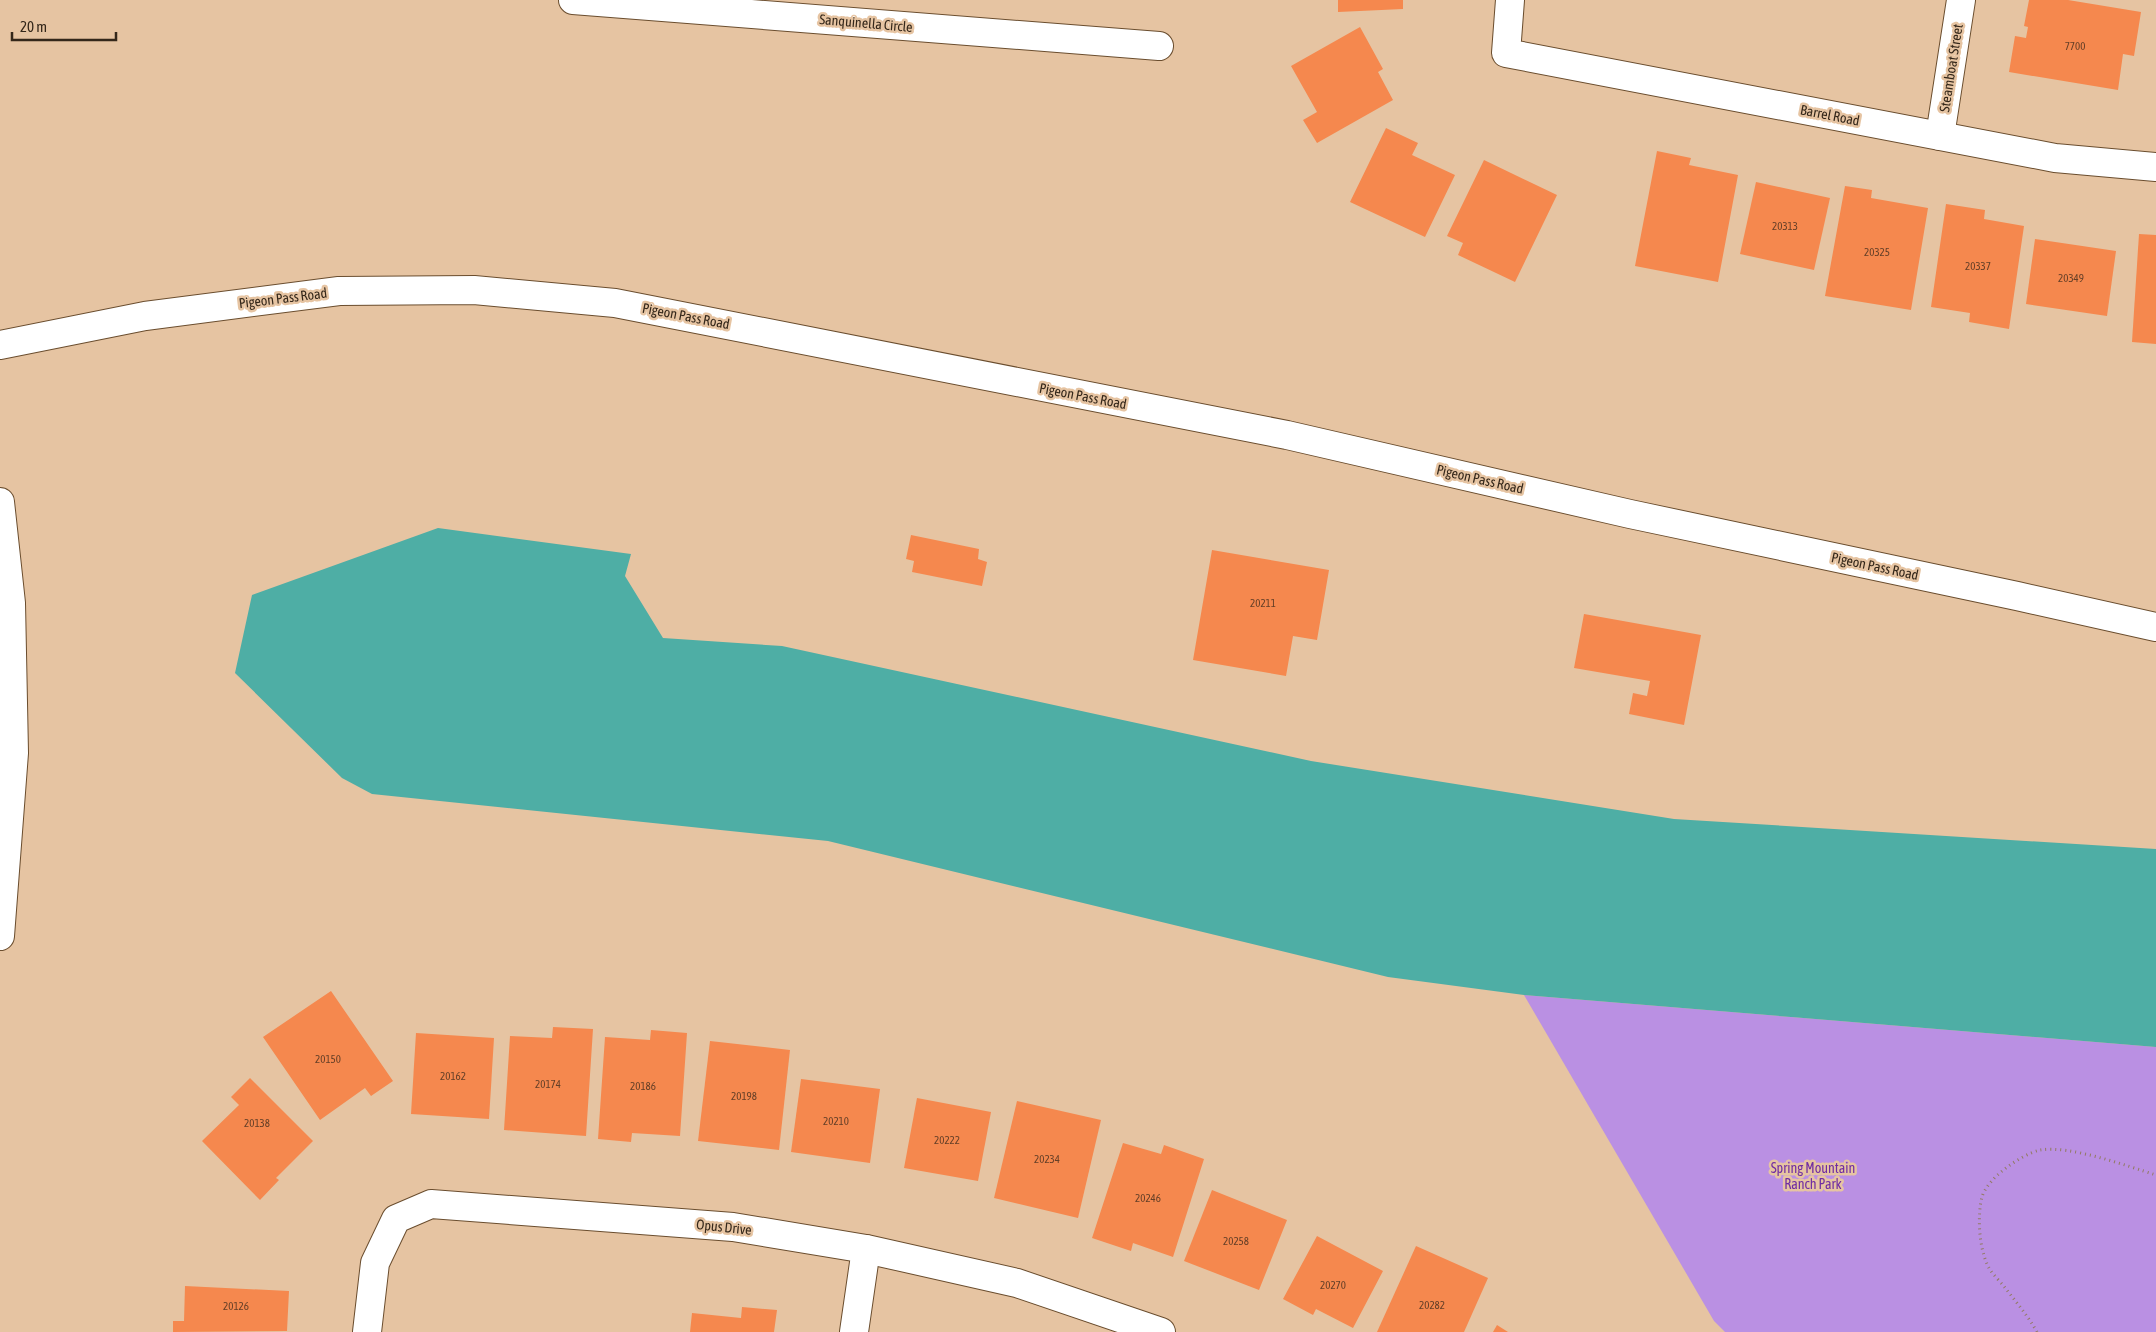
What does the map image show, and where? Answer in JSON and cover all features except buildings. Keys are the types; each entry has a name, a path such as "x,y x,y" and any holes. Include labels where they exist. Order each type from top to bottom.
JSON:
{"street":[{"name":"Sanquinella Circle","path":"573,0 751,7 1159,46"},
{"name":"Barrel Road","path":"1510,0 1506,52 2055,158 2156,167"},
{"name":"Steamboat Street","path":"1940,136 1962,0"},
{"name":"Pigeon Pass Road","path":"0,345 145,316 339,291 399,289 474,290 615,302 1287,435 1630,514 2156,627"},
{"path":"0,502 11,603 14,753 0,936"},
{"name":"Opus Drive","path":"367,1332 375,1263 396,1219 431,1204 733,1227 866,1249 1017,1283 1161,1332"},
{"path":"854,1332 866,1249"}],"path":[{"path":"2037,1332 2029,1318 1989,1268 1982,1243 1979,1216 1982,1195 1998,1174 2017,1160 2041,1150 2070,1151 2156,1175"}],"green space":[{"name":"Spring Mountain Ranch Park","path":"1524,995 2156,1047 2156,1332 1725,1332 1714,1321"}],"water":[{"path":"438,528 631,554 625,576 663,638 782,646 1311,761 1674,819 2156,849 2156,1047 1524,995 1388,977 828,841 372,794 342,778 235,673 252,595"}]}
